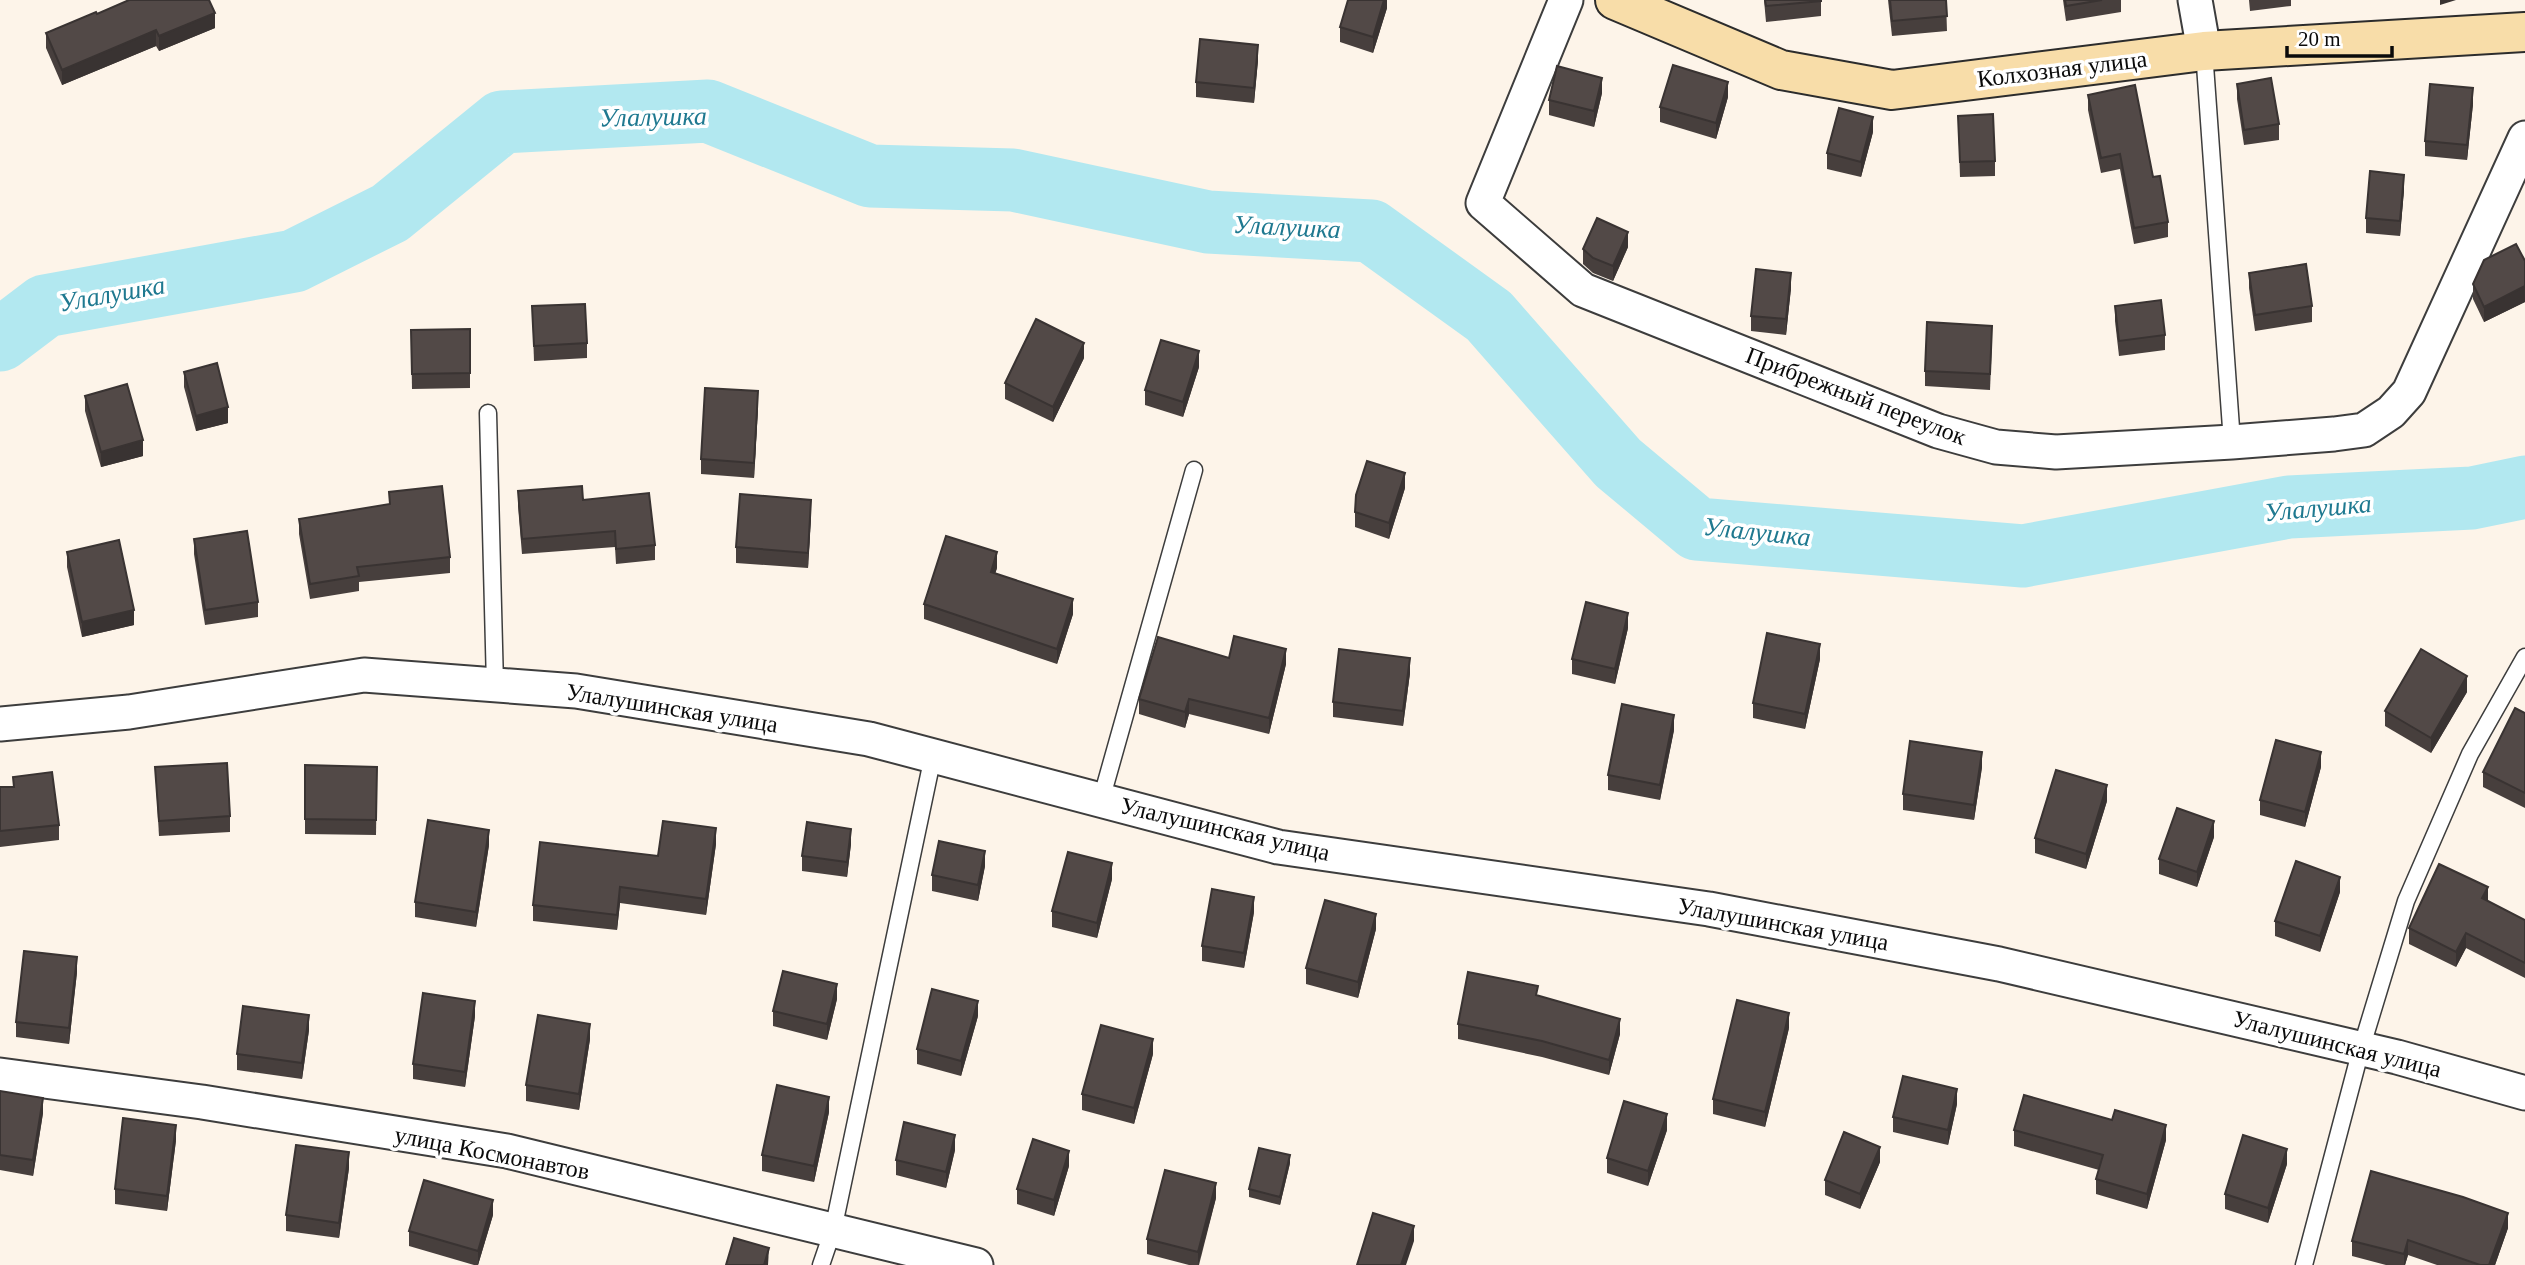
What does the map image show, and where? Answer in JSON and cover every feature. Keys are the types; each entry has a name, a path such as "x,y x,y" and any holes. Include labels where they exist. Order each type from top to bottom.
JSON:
{"street":[{"name":"Прибрежный переулок","path":"1566,0 1483,203 1583,290 1938,431 1996,447 2056,452 2231,442 2364,429 2391,412 2409,392 2525,138"},
{"name":"Колхозная улица","path":"1615,0 1781,70 1892,90 2204,51 2525,32"},
{"path":"2195,0 2204,51"},
{"name":"Улалушинская улица","path":"0,724 129,712 364,675 590,694 869,739 1278,847 1709,909 1985,961 2361,1049 2525,1093"},
{"name":"улица Космонавтов","path":"0,1075 202,1102 508,1151 976,1265"}],"lane":[{"path":"2204,51 2231,442"},
{"path":"488,413 495,685"},
{"path":"1101,800 1194,470"},
{"path":"2304,1265 2361,1049 2406,901 2470,754 2525,657"},
{"path":"821,1265 833,1230 933,756"}],"building":[{"path":"129,0 209,0 215,13 159,36 156,30 62,70 46,33"},
{"path":"1348,0 1384,0 1373,37 1340,27"},
{"path":"1765,0 1821,0 1821,1 1766,6"},
{"path":"1890,0 1946,0 1947,16 1892,21"},
{"path":"2065,0 2102,0 2066,6"},
{"path":"1200,39 1258,45 1254,88 1196,82"},
{"path":"1673,65 1728,82 1716,123 1660,107"},
{"path":"1557,66 1602,78 1594,111 1549,100"},
{"path":"2271,78 2279,124 2244,130 2237,84"},
{"path":"2430,84 2473,88 2467,145 2425,141"},
{"path":"2135,85 2153,177 2160,176 2168,222 2134,228 2120,154 2101,158 2088,95"},
{"path":"1839,108 1873,117 1861,162 1827,153"},
{"path":"1993,114 1995,161 1960,162 1958,116"},
{"path":"2370,171 2404,175 2400,221 2366,218"},
{"path":"1597,218 1628,232 1613,266 1593,258 1583,249"},
{"path":"2516,244 2525,261 2525,286 2484,307 2473,284 2484,260"},
{"path":"2306,264 2312,306 2255,315 2249,273"},
{"path":"1756,269 1791,273 1786,319 1751,316"},
{"path":"2161,300 2165,335 2119,341 2115,306"},
{"path":"585,304 587,343 534,346 532,306"},
{"path":"1036,319 1084,343 1053,407 1005,383"},
{"path":"1927,322 1992,326 1990,374 1925,371"},
{"path":"470,329 470,373 412,374 411,330"},
{"path":"1161,340 1199,351 1183,402 1145,390"},
{"path":"217,363 228,407 196,416 184,372"},
{"path":"127,384 143,440 101,452 85,396"},
{"path":"705,388 758,391 754,463 701,459"},
{"path":"1367,461 1405,473 1389,523 1355,512 1356,495"},
{"path":"442,486 450,557 357,567 359,576 310,584 299,519 390,504 389,492"},
{"path":"582,486 583,500 649,493 655,545 616,549 615,531 522,539 518,491"},
{"path":"740,494 811,500 808,553 736,547"},
{"path":"247,531 258,602 205,610 194,539"},
{"path":"946,536 997,552 991,572 1073,599 1057,649 924,604"},
{"path":"119,540 134,610 82,622 67,552"},
{"path":"1586,602 1628,613 1615,669 1572,659"},
{"path":"1767,633 1820,644 1805,714 1753,703"},
{"path":"1234,636 1286,649 1269,718 1189,699 1185,712 1139,699 1158,637 1229,658"},
{"path":"1339,649 1410,658 1403,711 1333,702"},
{"path":"2421,649 2467,676 2431,738 2385,711"},
{"path":"1622,704 1674,715 1660,785 1608,775"},
{"path":"2515,708 2525,713 2525,793 2483,772"},
{"path":"2276,740 2321,752 2305,812 2260,800"},
{"path":"1910,741 1982,752 1974,805 1903,794"},
{"path":"227,763 230,816 159,821 155,767"},
{"path":"305,765 377,767 376,820 305,819"},
{"path":"2056,770 2107,785 2086,854 2035,838"},
{"path":"52,772 59,825 0,831 0,787 14,787 13,777"},
{"path":"2177,808 2214,821 2197,872 2159,859"},
{"path":"428,820 489,830 476,912 415,902"},
{"path":"663,821 716,828 706,899 620,887 617,915 533,905 540,842 658,856"},
{"path":"807,822 851,829 847,862 802,856"},
{"path":"939,841 985,851 978,885 932,875"},
{"path":"1068,852 1112,863 1097,923 1052,911"},
{"path":"2296,861 2340,877 2320,936 2275,921"},
{"path":"2439,864 2488,887 2482,898 2525,920 2525,963 2466,933 2456,952 2409,928"},
{"path":"1212,889 1254,897 1244,953 1202,946"},
{"path":"1325,900 1376,914 1358,982 1306,968"},
{"path":"24,951 77,957 69,1028 16,1022"},
{"path":"783,971 837,984 827,1024 773,1011"},
{"path":"1468,972 1538,986 1536,995 1620,1019 1609,1060 1542,1041 1458,1024"},
{"path":"932,989 978,1001 961,1061 917,1049"},
{"path":"423,993 475,1001 465,1072 413,1064"},
{"path":"1737,1000 1789,1013 1765,1112 1713,1099"},
{"path":"243,1006 309,1015 302,1063 237,1054"},
{"path":"538,1015 590,1024 579,1094 526,1085"},
{"path":"1101,1025 1153,1039 1134,1108 1082,1094"},
{"path":"1903,1076 1957,1089 1948,1130 1893,1117"},
{"path":"777,1085 829,1097 814,1166 762,1155"},
{"path":"0,1091 43,1098 33,1160 0,1155"},
{"path":"2024,1095 2112,1120 2115,1110 2166,1125 2147,1194 2096,1179 2103,1155 2014,1130"},
{"path":"1624,1101 1667,1114 1648,1171 1607,1158"},
{"path":"123,1118 176,1125 167,1196 115,1189"},
{"path":"904,1122 955,1135 946,1172 896,1160"},
{"path":"1844,1132 1880,1147 1860,1194 1825,1180"},
{"path":"2243,1135 2287,1149 2268,1208 2225,1194"},
{"path":"1033,1139 1069,1151 1054,1200 1017,1189"},
{"path":"296,1145 349,1152 339,1223 286,1215"},
{"path":"1259,1148 1290,1155 1280,1197 1249,1189"},
{"path":"1165,1170 1216,1183 1198,1252 1147,1239"},
{"path":"2371,1171 2463,1197 2508,1213 2489,1265 2480,1265 2408,1240 2404,1254 2352,1241"},
{"path":"424,1180 493,1200 478,1251 409,1231"},
{"path":"1373,1213 1414,1226 1401,1265 1357,1265"},
{"path":"734,1238 769,1248 764,1265 726,1265"}],"waterway":[{"name":"Улалушка","path":"0,340 45,306 294,261 390,213 502,122 708,111 870,176 1013,180 1208,222 1371,231 1489,316 1618,463 1697,529 2023,556 2289,507 2472,498 2525,487"}]}
